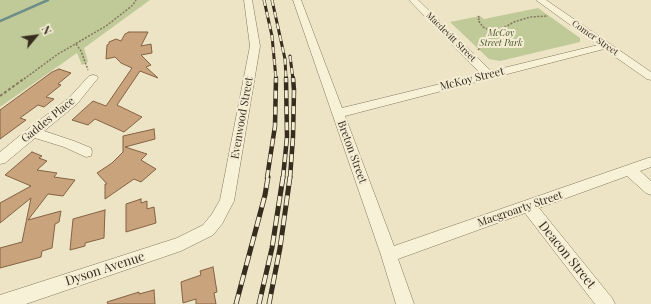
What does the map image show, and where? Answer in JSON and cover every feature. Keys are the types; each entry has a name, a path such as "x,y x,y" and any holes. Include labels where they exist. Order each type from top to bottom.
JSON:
{"street":[{"name":"Evenwood Street","path":"208,230 217,219 227,201 256,46 248,0"},
{"name":"Breton Street","path":"297,0 389,255 405,304"},
{"name":"Macdevitt Street","path":"413,0 488,75"},
{"name":"Comer Street","path":"540,0 651,77"},
{"name":"McKoy Street","path":"338,114 606,46"},
{"name":"Gaddes Place","path":"0,159 32,132 73,101 94,78"},
{"path":"32,132 69,144 86,152"},
{"name":"Macgroarty Street","path":"389,255 651,162"},
{"path":"630,170 651,189"},
{"name":"Deacon Street","path":"528,206 606,304"},
{"name":"Dyson Avenue","path":"0,304 165,249 208,230"}],"path":[{"path":"0,96 58,54 106,26 133,5 136,0"},
{"path":"478,16 480,18 478,20 483,27 496,33"},
{"path":"477,52 496,33 522,19 552,16"},
{"path":"76,44 81,51 86,68 94,78"}],"green space":[{"path":"0,0 150,0 84,48 88,62 82,65 77,53 0,107"},
{"name":"McCoy Street Park","path":"538,8 580,38 580,42 500,61 489,59 450,22 480,16 484,19"}],"building":[{"path":"129,32 148,32 141,46 151,44 152,53 141,55 151,65 146,67 158,78 140,71 117,105 142,117 124,132 95,119 88,125 72,120 93,101 106,106 132,68 121,63 115,57 106,59 107,45 109,42 116,39 121,41 125,34"},
{"path":"59,69 71,73 58,84 61,85 46,97 54,99 44,107 38,105 20,118 26,120 0,139 0,110 52,72"},
{"path":"154,129 155,139 125,147 147,154 141,160 156,169 141,182 134,179 105,199 105,184 107,184 97,173 112,163 123,152 123,136"},
{"path":"32,152 42,156 39,158 47,161 37,170 57,173 54,177 75,180 63,196 48,194 28,220 61,211 59,222 55,224 52,248 42,251 41,257 0,268 0,248 22,242 31,198 0,223 0,203 31,186 5,175"},
{"path":"141,199 141,203 147,201 147,209 154,207 156,223 126,232 126,204"},
{"path":"105,210 104,238 85,243 85,246 70,250 73,219"},
{"path":"213,267 217,292 214,293 216,304 196,304 196,299 183,303 181,282 201,275 200,271"},
{"path":"154,290 155,304 108,304 107,302 139,292 139,294"}],"waterway":[{"path":"0,21 48,0"}],"railway":[{"path":"264,0 272,36 276,79"},
{"path":"272,0 285,59 286,79"},
{"path":"290,56 293,79"},
{"path":"283,178 287,137 286,78"},
{"path":"290,178 293,137 293,78"},
{"path":"267,178 275,126 276,79"},
{"path":"236,304 265,195 268,177"},
{"path":"259,304 272,248 283,177"},
{"path":"269,304 280,248 290,177"}]}
